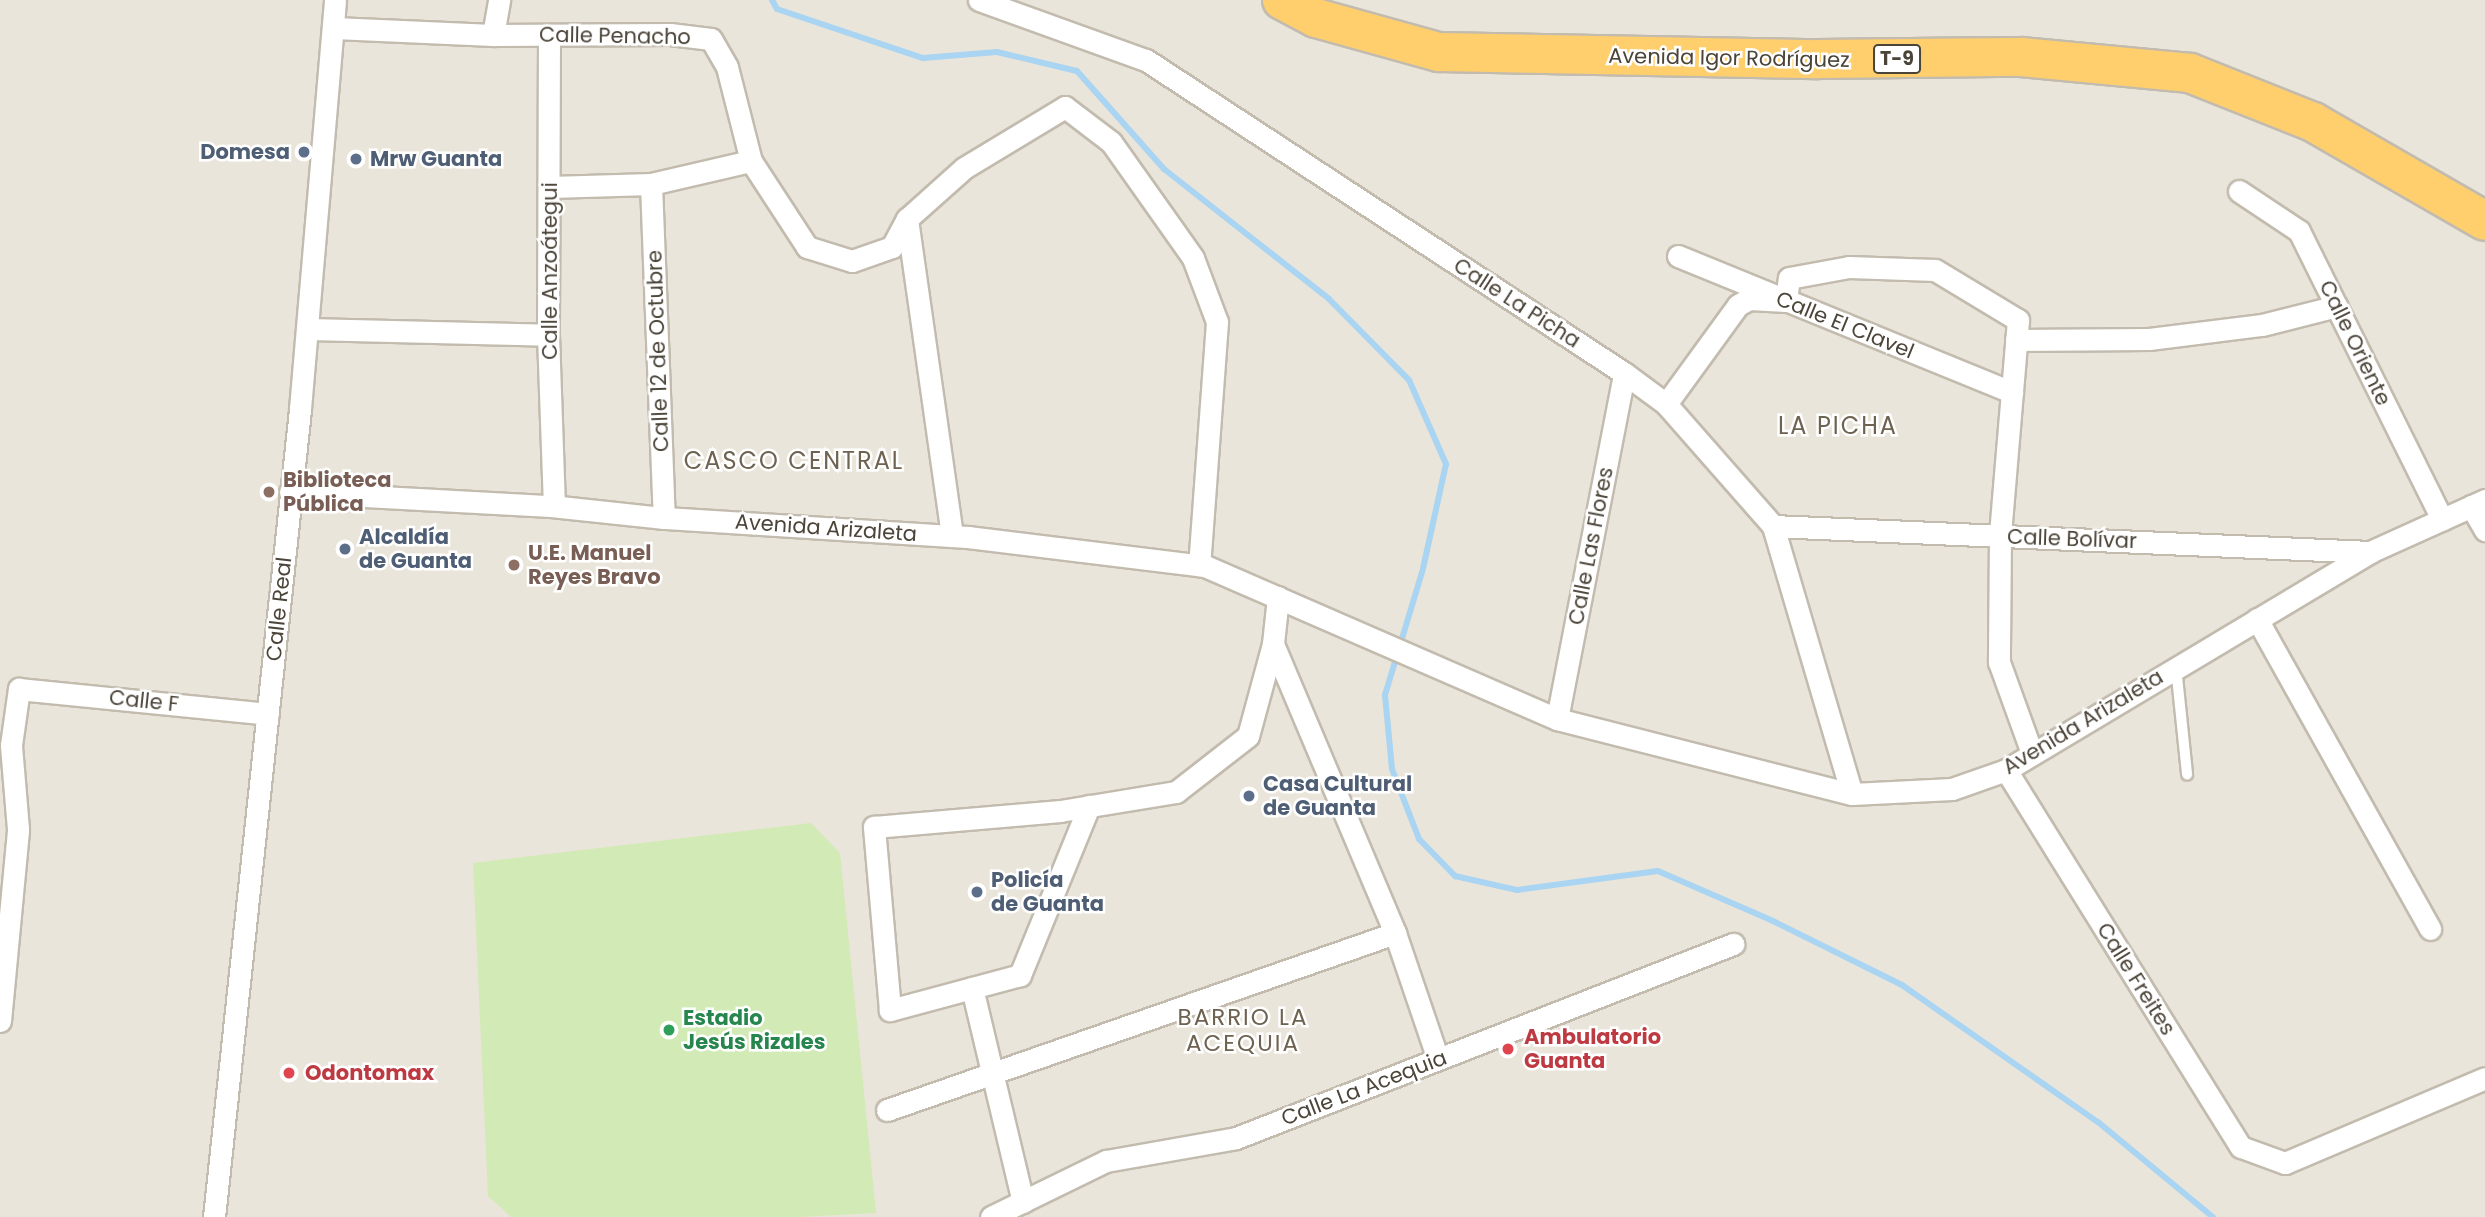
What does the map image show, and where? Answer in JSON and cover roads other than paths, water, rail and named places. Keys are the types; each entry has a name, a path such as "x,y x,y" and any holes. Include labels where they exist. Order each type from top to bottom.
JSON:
{"highway":[{"name":"Avenida Igor Rodríguez","path":"1282,0 1316,18 1439,52 1818,60 2021,57 2189,73 2313,122 2485,221"}],"street":[{"name":"Calle Real","path":"214,1217 308,329 335,0"},
{"path":"492,35 499,0"},
{"name":"Calle La Picha","path":"979,0 1146,60 1624,373 1666,404 1773,526 1852,794"},
{"name":"Calle Penacho","path":"334,28 492,35 670,34 711,39 727,67 751,161 807,247 852,261 892,247 907,219 964,168 1065,107 1111,142 1193,258 1217,322 1199,565"},
{"name":"Calle Anzoátegui","path":"549,36 548,335 554,506"},
{"path":"550,187 651,184 751,161"},
{"name":"Calle 12 de Octubre","path":"651,184 664,518"},
{"name":"Calle Oriente","path":"2239,191 2299,231 2442,519"},
{"path":"907,219 952,536"},
{"name":"Calle El Clavel","path":"1678,256 2012,392"},
{"path":"1666,404 1738,305 1749,299 1786,302 1789,278 1849,267 1936,270 2018,320 2000,536 1999,662 2032,752"},
{"path":"2016,340 2149,339 2262,325 2337,306"},
{"path":"308,329 548,335"},
{"name":"Calle Las Flores","path":"1557,719 1624,373"},
{"name":"Avenida Arizaleta","path":"290,492 554,506 664,518 952,536 1199,565 1349,626 1557,719 1852,794 1952,789 2006,770 2370,552 2478,503"},
{"path":"2478,503 2485,530"},
{"name":"Calle Bolívar","path":"1773,526 2370,552"},
{"path":"1089,806 1020,975 890,1010 874,827 1089,806 1176,792 1248,736 1273,644 1278,597"},
{"path":"2257,619 2430,929"},
{"path":"1273,644 1395,933 1438,1059"},
{"name":"Calle F","path":"0,1021 18,830 11,745 19,689 268,715"},
{"name":"Calle Freites","path":"2006,770 2241,1147 2285,1163 2485,1079"},
{"path":"887,1110 1395,933"},
{"name":"Calle La Acequia","path":"991,1217 1107,1161 1236,1138 1733,944"},
{"path":"972,988 1023,1202"}],"lane":[{"path":"2176,667 2187,774"}],"waterway":[{"path":"772,0 777,9 923,58 997,52 1077,71 1164,169 1329,299 1409,380 1446,464 1423,569 1385,695 1392,769 1419,839 1455,876 1517,890 1658,871 1773,921 1902,985 2098,1122 2213,1217"}],"place":[{"name":"Domesa","path":"304,152"},
{"name":"Mrw Guanta","path":"356,159"},
{"name":"Biblioteca Pública","path":"269,492"},
{"name":"Alcaldía de Guanta","path":"345,549"},
{"name":"U.E. Manuel Reyes Bravo","path":"514,565"},
{"name":"Casa Cultural de Guanta","path":"1249,796"},
{"name":"Policía de Guanta","path":"977,892"},
{"name":"Estadio Jesús Rizales","path":"669,1030"},
{"name":"Ambulatorio Guanta","path":"1508,1049"},
{"name":"Odontomax","path":"289,1073"}],"district":[{"name":"LA PICHA","path":"1838,426"},
{"name":"CASCO CENTRAL","path":"794,461"},
{"name":"BARRIO LA ACEQUIA","path":"1243,1030"}]}
